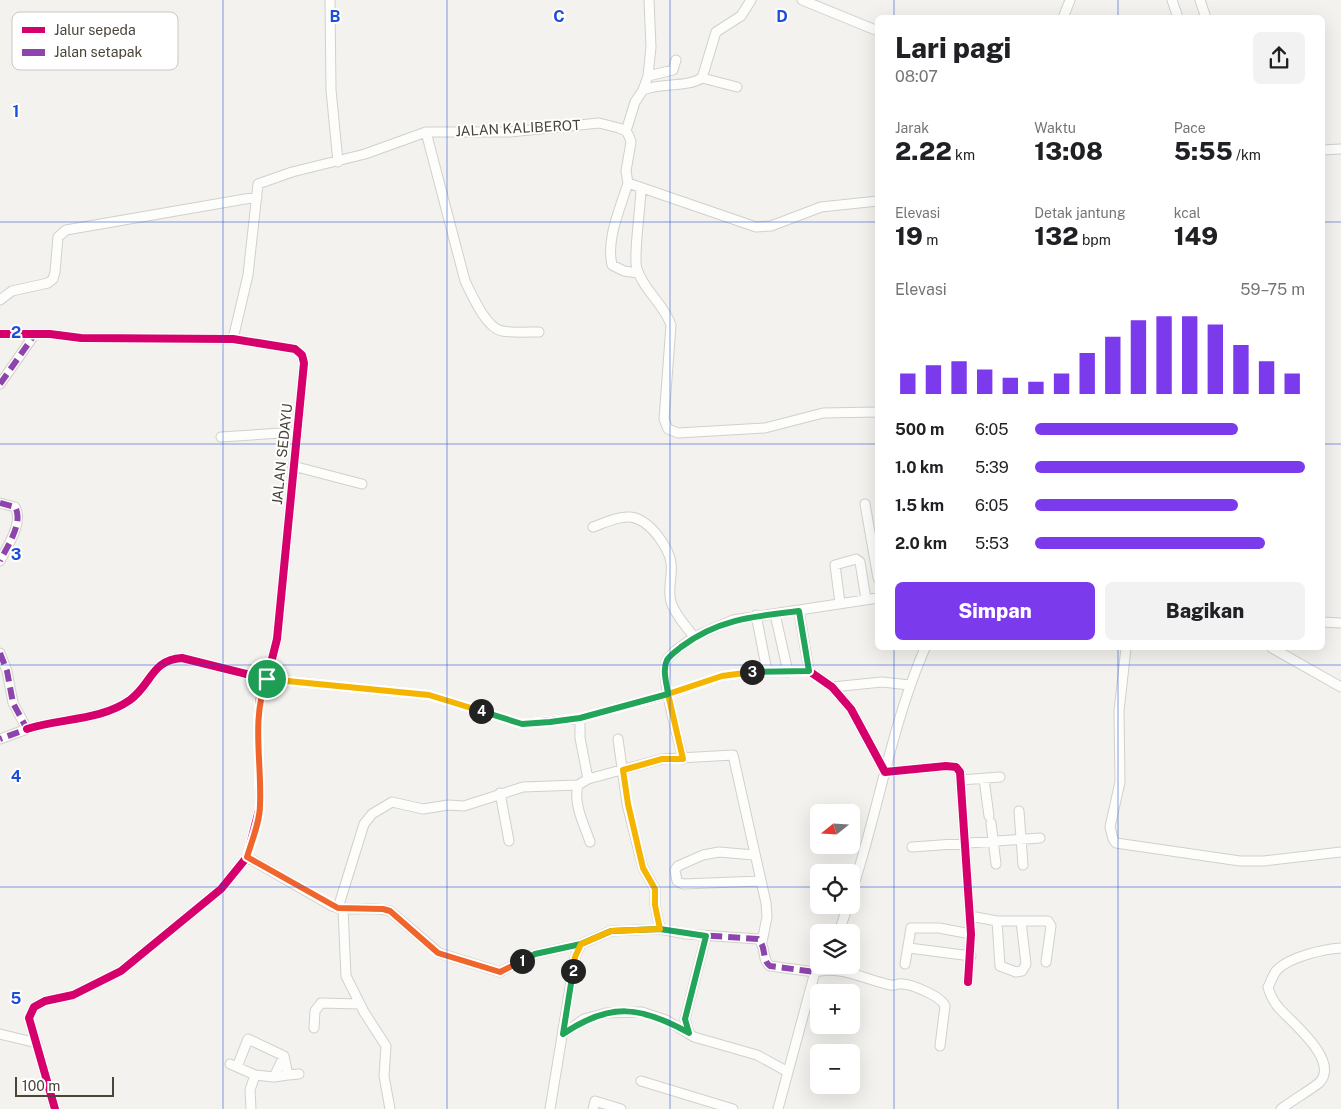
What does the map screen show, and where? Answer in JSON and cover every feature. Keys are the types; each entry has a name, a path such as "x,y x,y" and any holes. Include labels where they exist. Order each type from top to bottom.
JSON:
{"street":[{"path":"330,0 331,90 338,162"},
{"path":"638,273 618,269 612,265 610,255 613,232 628,183 626,171 631,142 626,131 635,102 643,90 648,76 650,48 649,0"},
{"path":"702,78 716,32 741,16 751,0"},
{"path":"802,0 875,30"},
{"path":"1064,15 1070,0"},
{"path":"1172,0 1177,15"},
{"path":"1200,0 1205,15"},
{"path":"648,76 673,70 676,60"},
{"path":"643,90 655,85 689,83 702,78 737,87"},
{"name":"JALAN KALIBEROT","path":"233,339 248,275 258,184 338,162 426,132 510,132 600,123 626,131"},
{"path":"426,132 466,281 476,304 489,323 496,329 539,332"},
{"path":"1325,150 1341,149"},
{"path":"628,183 756,227 764,227 822,207 875,202"},
{"path":"642,188 636,255 638,273 668,315 671,325 664,418 668,429 678,433 765,428 823,413 875,412"},
{"path":"0,300 12,291 48,283 53,279 58,237 66,230 257,197"},
{"name":"JALAN SEDAYU","path":"0,334 35,334 80,338 233,339 295,349 302,354 304,363 277,639 267,679 260,695 258,723 260,815 247,857"},
{"path":"0,384 35,334"},
{"path":"222,437 296,432"},
{"path":"293,466 362,484"},
{"path":"0,503 15,507 18,515 16,525 0,561"},
{"path":"865,504 875,561"},
{"path":"594,527 622,516 634,516 646,522 666,546 670,558 670,599 674,610 694,638"},
{"path":"840,603 835,566 856,558 860,562 866,600"},
{"path":"683,759 665,676 666,662 671,655 694,638 731,620 875,598"},
{"path":"799,611 809,671"},
{"path":"775,614 788,672"},
{"path":"756,616 767,671"},
{"path":"1325,622 1341,623"},
{"path":"860,866 910,685 924,650"},
{"path":"1126,650 1119,711 1120,782 1110,827 1116,843 1240,861 1264,861 1341,852"},
{"path":"1284,651 1341,687"},
{"path":"0,653 7,671 13,703 27,729"},
{"path":"0,739 27,729 113,710 132,698 158,666 168,659 182,658 267,679 429,695 522,724 580,718 668,694 722,676 767,671 809,671 832,687 851,709 885,772"},
{"path":"832,687 882,682 910,685"},
{"path":"580,718 580,738 588,779"},
{"path":"618,739 628,804 643,868 655,889 655,905 660,929"},
{"path":"390,1109 384,1076 386,1046 359,1004 346,976 340,909 362,830 372,814 392,802 424,809 448,805 464,806 523,787 578,785 588,779 662,759 733,755 767,911 762,942 765,960 770,966 810,971"},
{"path":"885,772 952,766 958,769 961,780 971,934 968,982"},
{"path":"961,780 1000,778"},
{"path":"984,779 996,864"},
{"path":"578,785 576,792 578,809 590,842"},
{"path":"500,793 509,841"},
{"path":"1018,811 1023,865"},
{"path":"912,847 1040,838"},
{"path":"754,855 718,852 703,854 678,866 675,870 677,881 683,884 761,881"},
{"path":"55,1109 29,1018 34,1007 44,1001 73,995 122,971 221,889 247,857 340,909 383,909 390,911 438,953 500,972 535,954 581,944 611,931 660,929 706,936 753,938 762,942"},
{"path":"970,916 997,921 1043,920 1050,924 1046,962"},
{"path":"997,921 1000,966 1016,972 1022,971 1026,964 1021,921"},
{"path":"905,964 911,928 939,928 971,934"},
{"path":"689,1033 685,1019 706,936"},
{"path":"550,1109 575,957 581,944"},
{"path":"909,948 971,956"},
{"path":"1281,1109 1320,1082 1326,1072 1324,1054 1307,1033 1279,1008 1271,997 1268,987 1276,970 1286,964 1316,952 1341,948"},
{"path":"778,1109 814,974"},
{"path":"851,974 893,986 902,984 938,997 945,1006 940,1046"},
{"path":"314,1028 315,1011 321,1003 327,1001 359,1004"},
{"path":"563,1034 584,1019 626,1011 650,1014 666,1020 694,1037 757,1055 788,1072"},
{"path":"0,1034 37,1042"},
{"path":"284,1056 248,1039 233,1065 255,1075 274,1077 299,1074"},
{"path":"284,1056 288,1075"},
{"path":"274,1077 284,1056"},
{"path":"251,1109 250,1090 255,1075"},
{"path":"641,1081 733,1109"},
{"path":"593,1109 595,1100 621,1109"}],"marked path":[{"path":"0,384 35,334"},
{"path":"0,503 15,507 17,513 16,527 0,561"},
{"path":"0,653 7,671 13,703 27,729 0,739"},
{"path":"247,857 332,906 347,909 383,909 390,911 439,953 500,972 535,954 581,944 611,931 660,929 686,934 758,939 761,942 767,963 770,966 810,971"}],"cycle path":[{"path":"0,334 50,334 81,338 233,339 295,349 302,355 304,363 277,639 267,679 260,695 258,723 260,806 247,857 221,889 121,971 73,995 45,1001 34,1007 29,1018 55,1109"},
{"path":"27,729 93,716 118,707 137,694 164,663 182,658 267,679 429,695 522,724 580,718 668,695 722,676 756,672 809,671 832,687 851,709 885,772 946,766 956,767 960,772 971,934 968,982"}],"route":[{"path":"267,679 260,695 258,723 260,815 247,857 332,906 343,909 383,909 390,911 428,942 438,953 500,972 535,954 581,944 611,931 660,929 706,936 685,1019 689,1033 666,1020 642,1012 626,1011 606,1013 584,1019 563,1034 575,957 581,944 611,931 660,929 655,905 655,889 653,882 643,868 628,804 623,770 638,764 662,759 683,759 668,694 722,676 767,671 809,671 799,611 731,620 694,638 671,655 666,662 665,676 668,694 580,718 550,722 522,724 429,695 267,679"}]}
